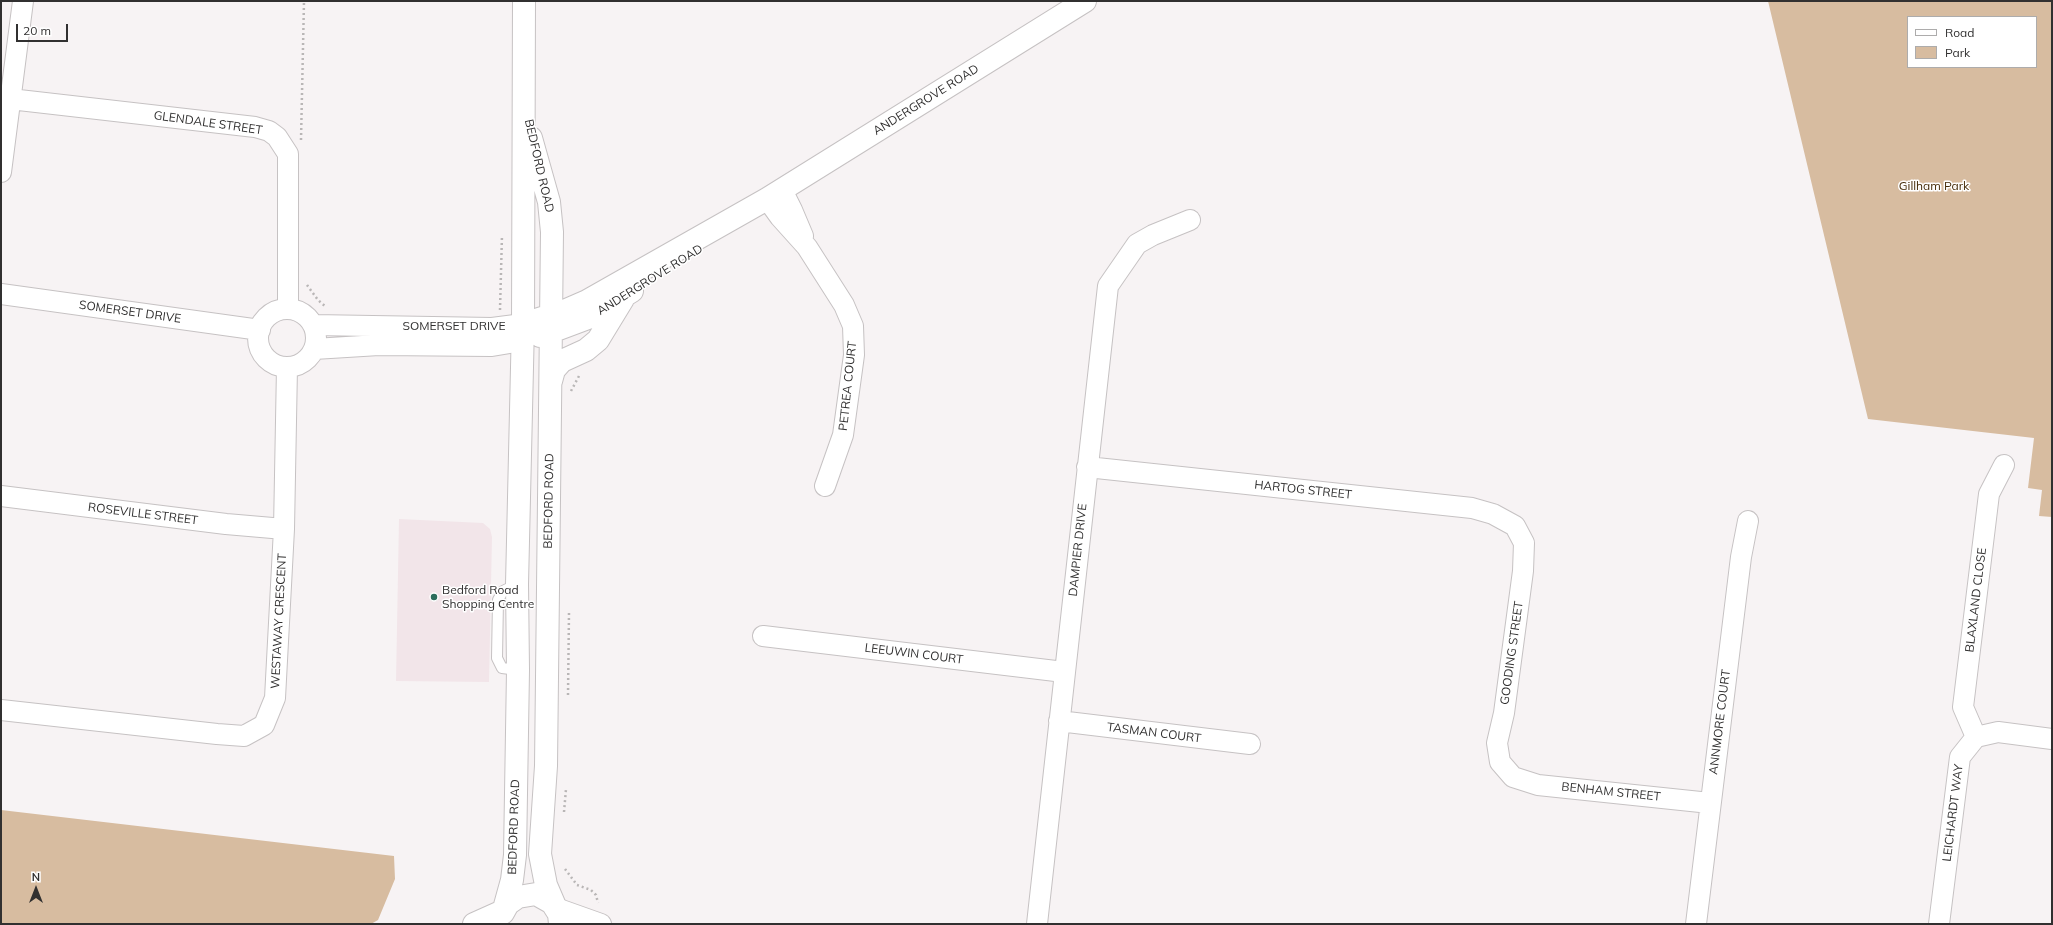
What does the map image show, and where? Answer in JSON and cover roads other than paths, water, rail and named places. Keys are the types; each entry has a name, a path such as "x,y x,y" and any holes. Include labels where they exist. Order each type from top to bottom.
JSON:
{"street":[{"path":"1,172 22,1"},
{"name":"BEDFORD ROAD","path":"503,915 512,880 515,855 518,670 517,584 522,333 524,1"},
{"name":"ANDERGROVE ROAD","path":"552,324 572,308 598,295 774,195 1085,1"},
{"name":"BEDFORD ROAD","path":"524,96 532,144 551,213 552,324 546,766 540,854 546,885 557,913"},
{"name":"GLENDALE STREET","path":"10,99 255,127 270,131 277,137 288,154 288,309"},
{"name":"ANDERGROVE ROAD","path":"522,333 552,324 588,318 695,253 774,195"},
{"name":"PETREA COURT","path":"774,195 792,210 807,247 848,312 854,337 844,435 825,486"},
{"name":"DAMPIER DRIVE","path":"1037,924 1108,286 1137,244 1153,235 1190,220"},
{"path":"551,383 557,366 567,357 586,350 598,340 619,304 633,291"},
{"name":"SOMERSET DRIVE","path":"1,294 260,330"},
{"path":"288,309 303,314 313,325 316,333 314,349 308,358 299,365 287,367 270,362 264,355 260,347 260,330 264,321 270,314 279,310 288,309"},
{"name":"SOMERSET DRIVE","path":"313,325 492,328 522,333"},
{"name":"SOMERSET DRIVE","path":"314,349 379,345 496,345 522,333"},
{"name":"WESTAWAY CRESCENT","path":"1,710 244,736 264,726 275,698 284,529 287,367"},
{"name":"BLAXLAND CLOSE","path":"1976,737 1963,707 1989,494 2004,465"},
{"name":"HARTOG STREET","path":"1087,467 1472,508 1493,514 1515,526"},
{"name":"ROSEVILLE STREET","path":"1,496 226,524 284,529"},
{"name":"ANNMORE COURT","path":"1696,924 1741,557 1748,521"},
{"name":"GOODING STREET","path":"1513,777 1500,762 1497,743 1504,713 1523,571 1524,543 1515,526"},
{"name":"LEEUWIN COURT","path":"763,636 1064,672"},
{"name":"TASMAN COURT","path":"1059,721 1250,744"},
{"path":"1976,737 1998,732 2052,739"},
{"name":"LEICHARDT WAY","path":"1938,924 1960,757 1976,737"},
{"name":"BENHAM STREET","path":"1513,777 1538,785 1710,802"},
{"path":"474,924 503,915 512,900 530,894 542,896 557,913 599,917"}],"place":[{"name":"Bedford Road Shopping Centre","path":"434,597"}],"park label":[{"name":"Gillham Park","path":"1934,186"}]}
